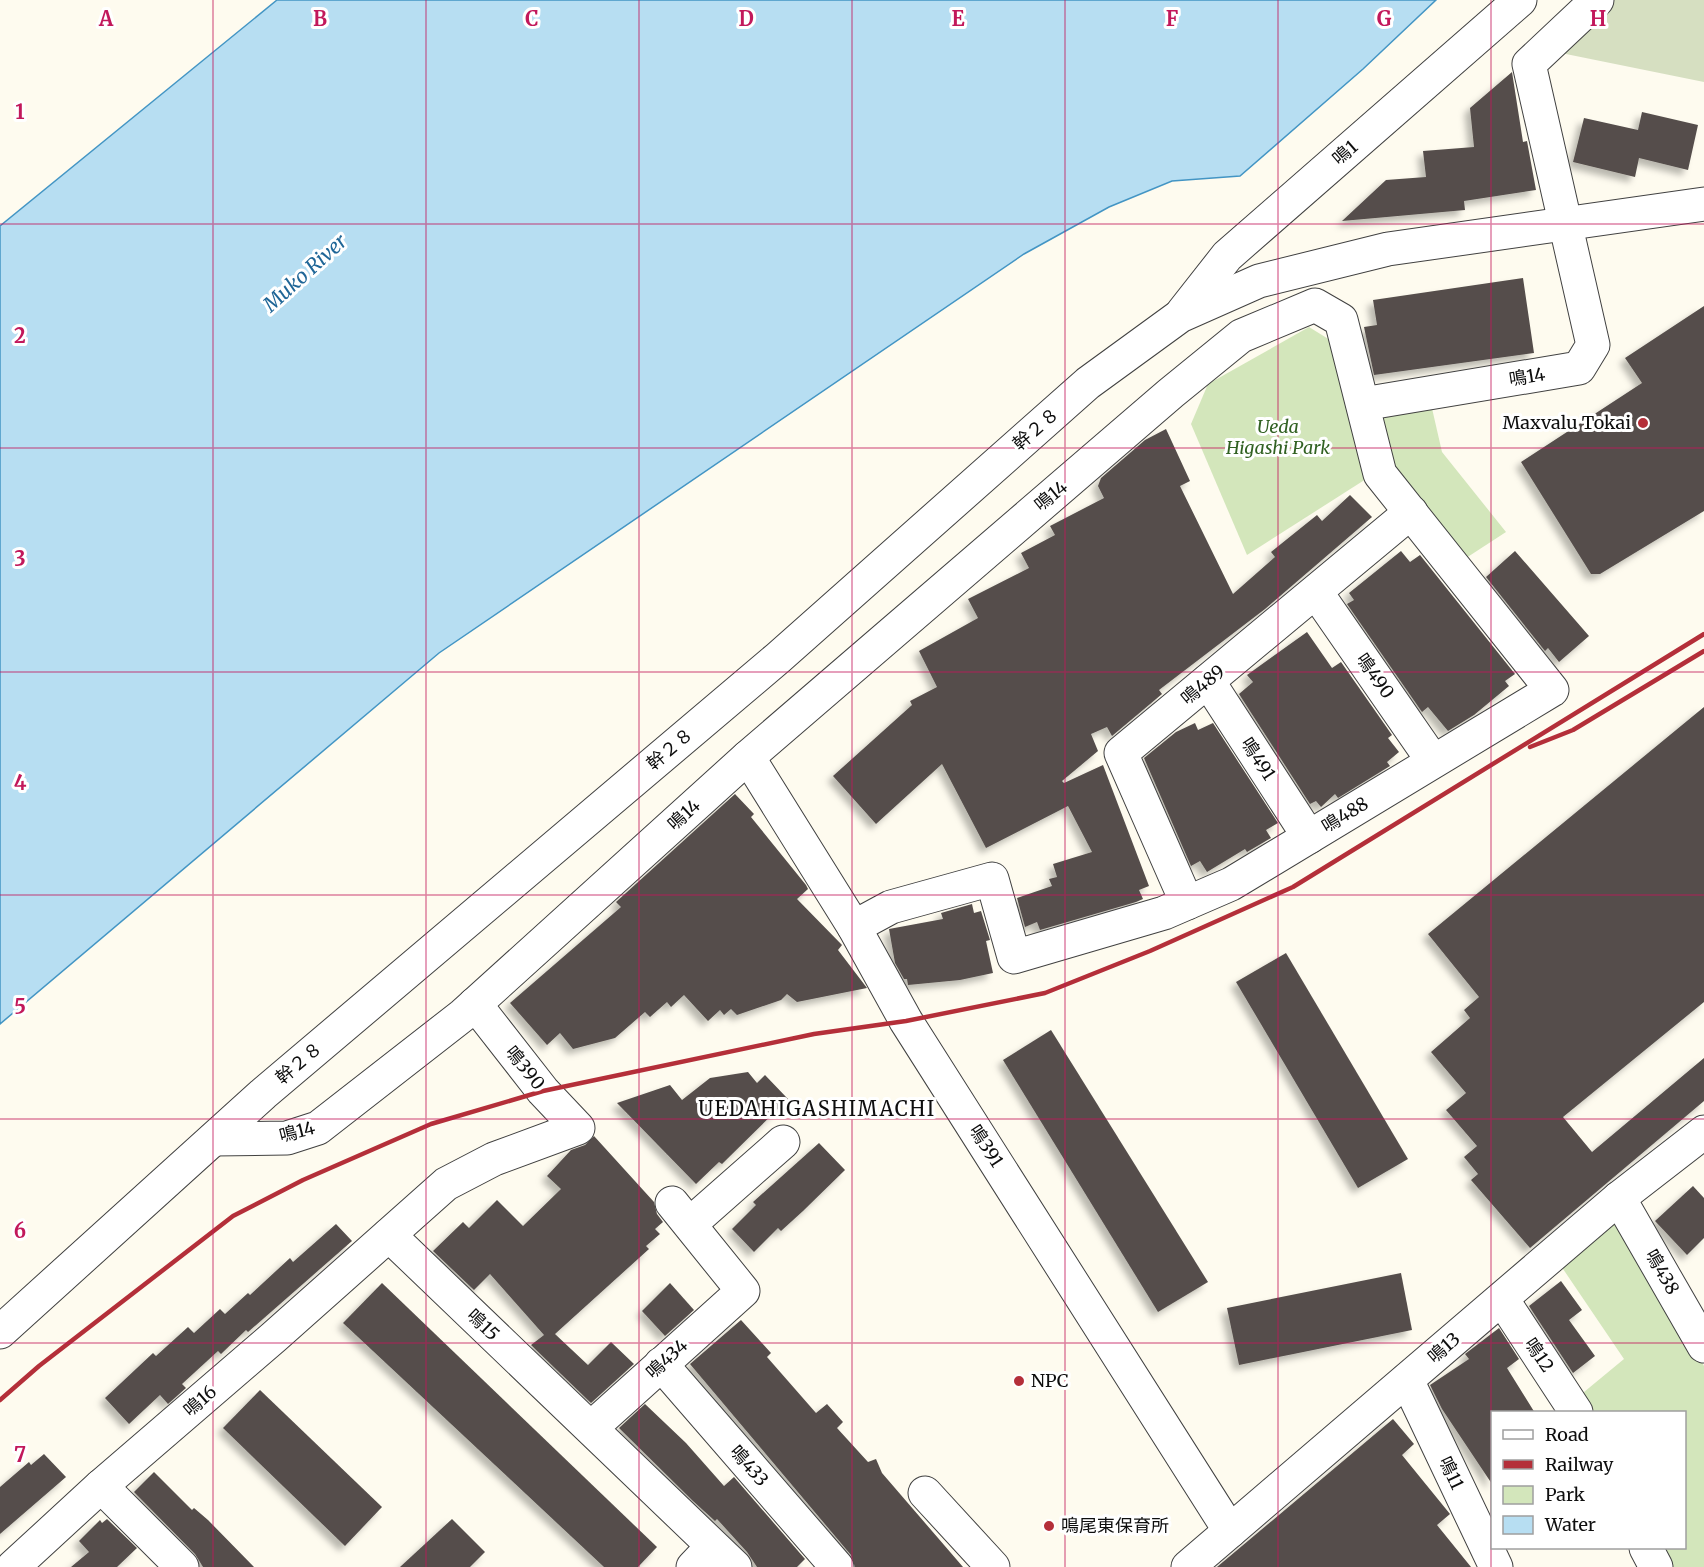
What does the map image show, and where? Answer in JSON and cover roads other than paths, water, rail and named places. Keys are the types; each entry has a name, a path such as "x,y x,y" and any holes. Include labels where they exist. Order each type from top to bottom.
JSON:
{"street":[{"name":"鳴1","path":"1180,316 1227,256 1520,0"},
{"name":"鳴14","path":"214,1139 287,1138 318,1128 475,1004 748,757 996,542 1241,336 1315,305 1341,320 1363,404 1579,368 1593,345 1529,64 1598,0"},
{"name":"幹２８","path":"0,1332 263,1094 777,658 1088,383 1180,316 1259,281 1388,249 1704,204"},
{"name":"鳴488","path":"854,927 891,907 992,879 1014,957 1164,913 1231,884 1552,690 1380,474 1363,404"},
{"name":"鳴489","path":"1187,903 1121,753 1410,512"},
{"name":"鳴490","path":"1316,592 1433,761"},
{"name":"鳴491","path":"1208,681 1309,837"},
{"name":"鳴391","path":"748,757 854,927 906,1021 1230,1531"},
{"name":"鳴390","path":"389,1235 446,1184 494,1159 578,1128 543,1091 475,1004"},
{"name":"鳴13","path":"1188,1567 1619,1198 1704,1132"},
{"name":"鳴434","path":"591,1428 743,1291 681,1213 783,1142"},
{"name":"鳴438","path":"1619,1198 1704,1346"},
{"name":"鳴15","path":"389,1235 591,1428 713,1560"},
{"name":"鳴16","path":"13,1567 101,1486 389,1235"},
{"name":"鳴12","path":"1502,1299 1575,1411"},
{"name":"鳴433","path":"661,1364 837,1567"},
{"name":"鳴11","path":"1407,1380 1496,1567"},
{"path":"101,1486 182,1567"},
{"path":"925,1493 993,1567"},
{"path":"1647,1549 1656,1567"}],"water":[{"name":"Muko River","path":"277,0 1436,0 1363,69 1240,176 1172,181 1109,207 1024,254 439,653 0,1024 0,226"}],"railway":[{"path":"0,1400 39,1366 233,1216 303,1180 431,1124 543,1091 814,1034 906,1021 1045,993 1150,951 1293,887 1704,634"},
{"path":"1530,747 1573,730 1704,651"}],"place":[{"name":"Maxvalu Tokai","path":"1643,423"},
{"name":"NPC","path":"1019,1381"},
{"name":"鳴尾東保育所","path":"1049,1526"}],"district":[{"name":"UEDAHIGASHIMACHI","path":"817,1109"}],"park label":[{"name":"Ueda Higashi Park","path":"1278,437"}]}
